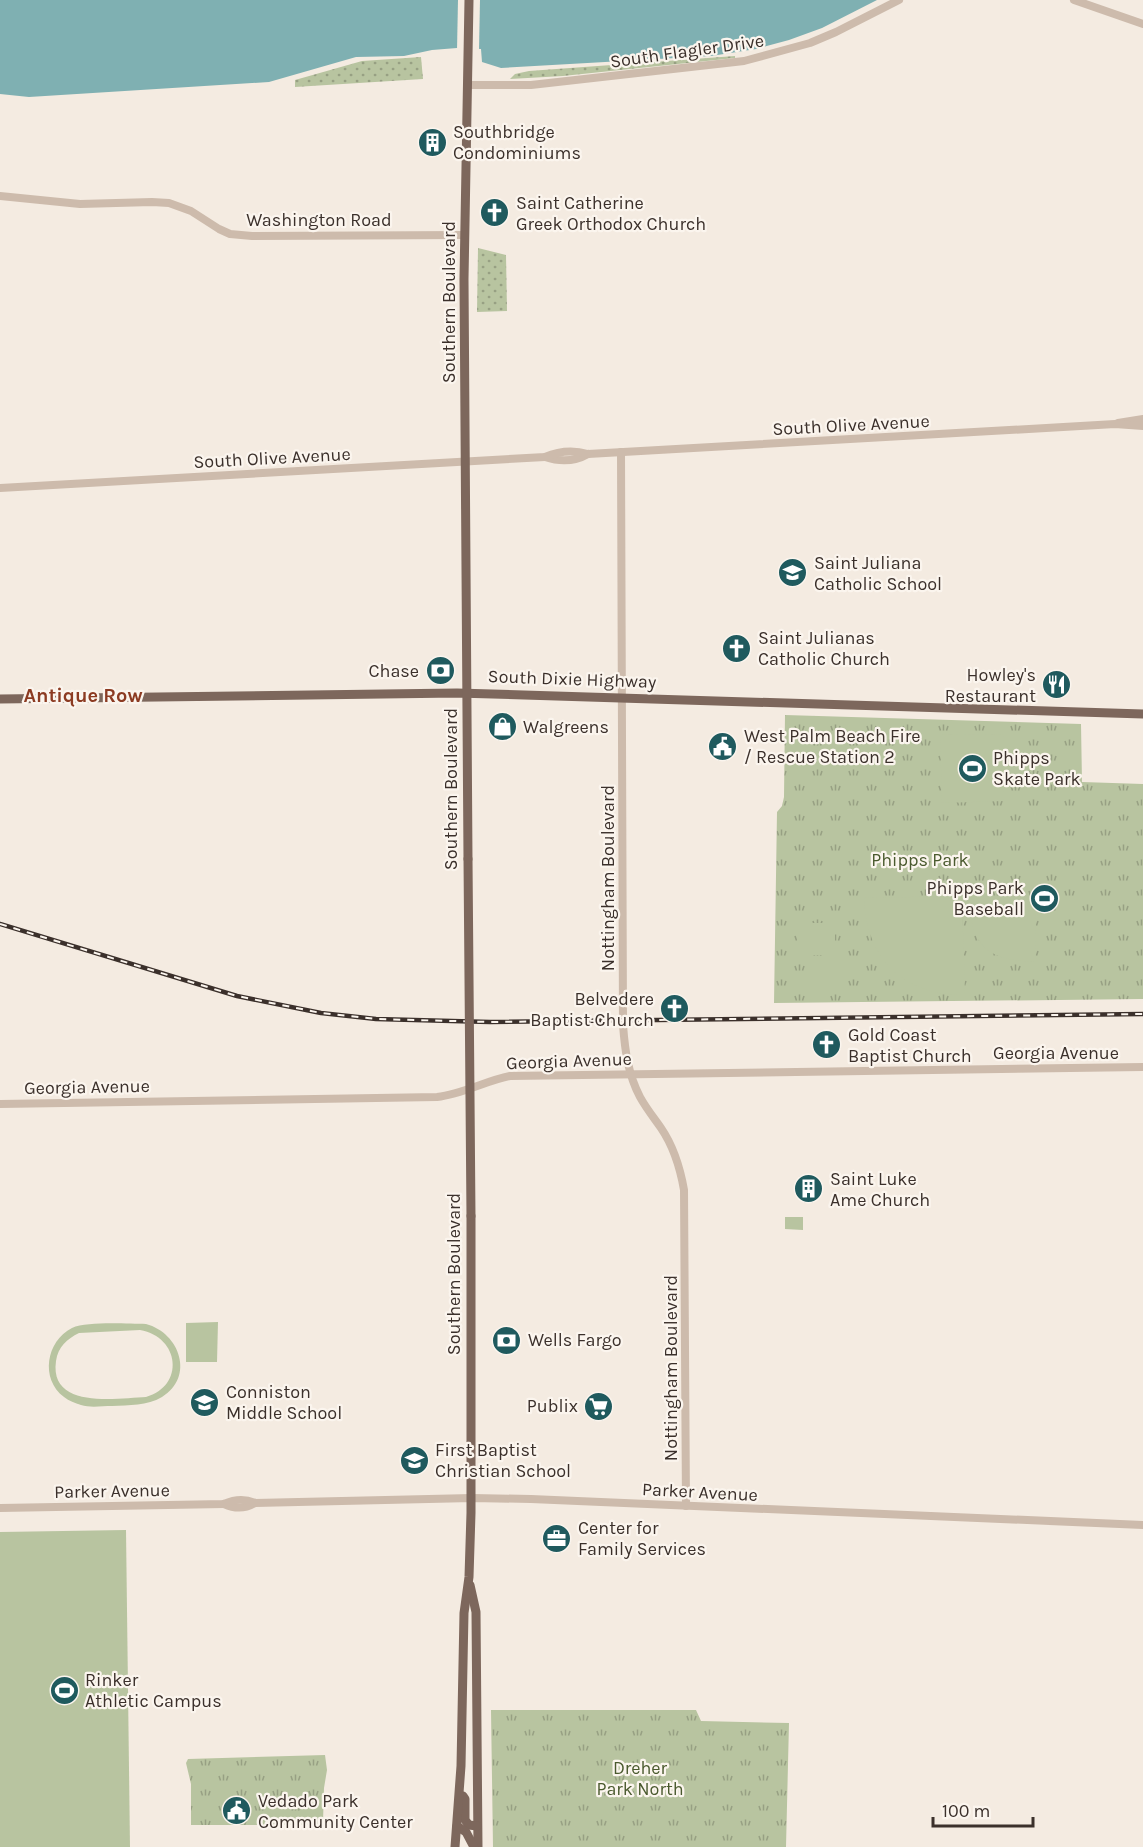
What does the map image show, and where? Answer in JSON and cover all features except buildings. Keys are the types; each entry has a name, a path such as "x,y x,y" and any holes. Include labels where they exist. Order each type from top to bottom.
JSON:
{"main road":[{"name":"Southern Boulevard","path":"455,1847 464,1702 464,1613 469,1577 471,1498 465,461 465,236 469,0"},
{"name":"South Dixie Highway","path":"0,699 467,693 1143,714"},
{"name":"Southern Boulevard","path":"469,1577 476,1612 476,1847"},
{"path":"464,1702 476,1739"},
{"path":"460,1789 465,1799 465,1820 469,1825 477,1826"},
{"path":"457,1826 466,1832 476,1847"}],"street":[{"name":"South Flagler Drive","path":"468,85 550,83 744,61 810,43 899,0"},
{"path":"1074,0 1143,24"},
{"name":"Washington Road","path":"0,196 80,204 169,203 191,211 230,234 252,236 465,236"},
{"path":"1115,424 1143,419"},
{"path":"1115,424 1143,426"},
{"name":"South Olive Avenue","path":"0,488 465,461 545,457 556,460 579,459 588,454 1115,424"},
{"name":"Nottingham Boulevard","path":"621,452 624,1046 630,1074 640,1097 677,1158 684,1190 686,1506"},
{"name":"Georgia Avenue","path":"0,1104 437,1097 453,1095 491,1079 510,1076 1143,1067"},
{"name":"Parker Avenue","path":"0,1508 224,1504 232,1500 248,1500 255,1503 471,1498 1143,1525"}],"green space":[{"path":"735,56 735,58 563,76 510,79 515,74 529,71"},
{"path":"421,57 423,79 295,87 295,80 362,61"},
{"path":"478,248 506,255 507,311 477,312"},
{"name":"Phipps Park","path":"785,715 1081,724 1082,782 1143,784 1143,999 774,1003 777,812 782,806 784,797"},
{"name":"Phipps Skate Park","path":"1003,734 1004,801 942,803 940,735"},
{"path":"958,896 962,901 965,995 943,994 924,989 907,981 892,970 872,939 866,920 864,898"},
{"path":"1029,896 1036,902 1035,962 1004,958 984,947 973,928 969,897"},
{"path":"797,923 835,923 835,955 797,955"},
{"path":"806,957 844,957 844,991 806,991"},
{"path":"785,1217 803,1217 803,1230 785,1229"},
{"path":"218,1322 217,1362 186,1362 186,1323"},
{"path":"88,1324 146,1324 167,1336 179,1356 178,1378 172,1388 162,1397 138,1404 88,1406 68,1400 56,1389 51,1380 49,1361 56,1342 63,1334 72,1328","holes":["140,1330 153,1334 170,1351 173,1362 172,1373 167,1383 159,1391 146,1397 88,1398 74,1394 63,1387 57,1377 56,1361 59,1352 67,1341 79,1333"]},
{"name":"Rinker Athletic Campus","path":"126,1530 130,1847 0,1847 0,1532"},
{"name":"Dreher Park North","path":"491,1710 696,1710 701,1721 789,1723 786,1847 493,1847"},
{"path":"325,1755 327,1770 321,1825 191,1825 191,1784 186,1763 188,1759"}],"water":[{"path":"0,0 877,0 822,28 789,40 756,49 711,56 501,68 482,62 481,49 457,48 404,56 356,57 269,82 29,97 0,94"}],"pier":[{"path":"458,0 480,0 479,50 457,50"}],"railway":[{"path":"0,924 237,996 321,1013 376,1019 490,1022 1143,1014"}],"place":[{"name":"Southbridge Condominiums","path":"432,142"},
{"name":"Saint Catherine Greek Orthodox Church","path":"495,213"},
{"name":"Saint Juliana Catholic School","path":"793,573"},
{"name":"Saint Julianas Catholic Church","path":"737,648"},
{"name":"Chase","path":"440,671"},
{"name":"Howley's Restaurant","path":"1057,685"},
{"name":"Walgreens","path":"502,727"},
{"name":"West Palm Beach Fire / Rescue Station 2","path":"723,746"},
{"name":"Phipps Skate Park","path":"972,768"},
{"name":"Phipps Park Baseball","path":"1045,898"},
{"name":"Belvedere Baptist Church","path":"675,1009"},
{"name":"Gold Coast Baptist Church","path":"827,1045"},
{"name":"Saint Luke Ame Church","path":"809,1189"},
{"name":"Wells Fargo","path":"507,1340"},
{"name":"Conniston Middle School","path":"205,1402"},
{"name":"Publix","path":"599,1406"},
{"name":"First Baptist Christian School","path":"414,1460"},
{"name":"Center for Family Services","path":"557,1538"},
{"name":"Rinker Athletic Campus","path":"64,1690"},
{"name":"Vedado Park Community Center","path":"237,1811"}],"district":[{"name":"Antique Row","path":"83,695"}]}
